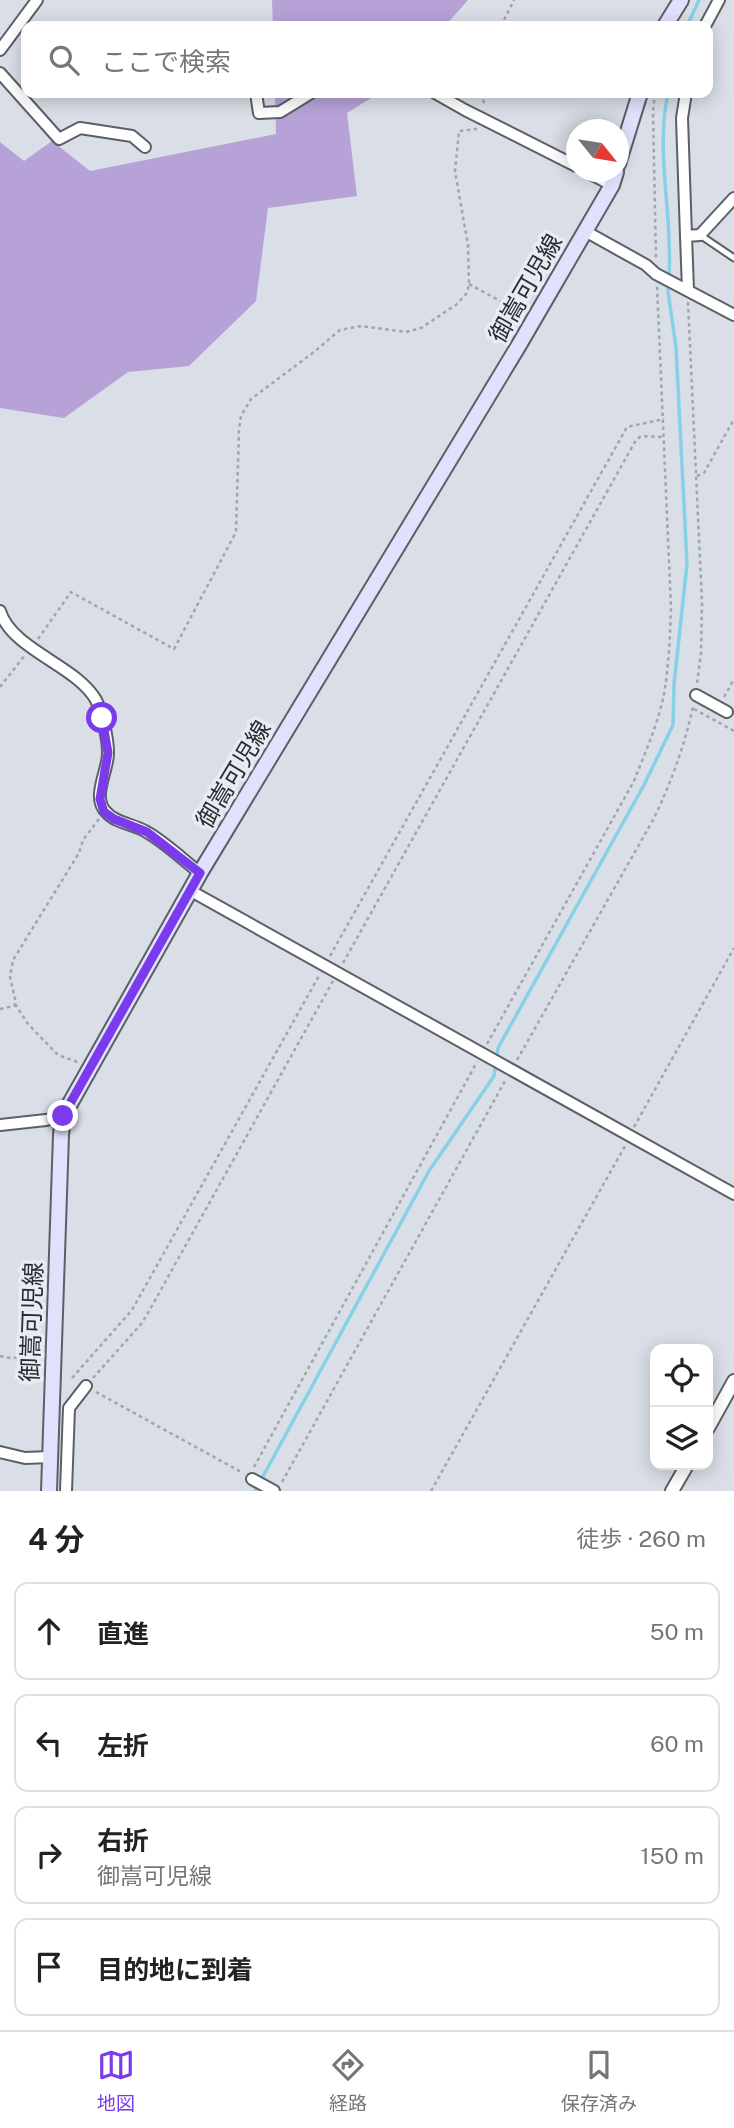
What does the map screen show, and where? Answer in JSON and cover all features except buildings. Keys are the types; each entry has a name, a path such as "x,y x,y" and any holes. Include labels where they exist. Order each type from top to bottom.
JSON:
{"main road":[{"path":"668,21 681,0"},
{"path":"629,128 638,98"},
{"name":"御嵩可児線","path":"49,1491 63,1116 200,873 533,319 612,182"}],"street":[{"path":"21,21 37,0"},
{"path":"708,21 719,0"},
{"path":"0,50 21,22"},
{"path":"0,73 21,96"},
{"path":"22,98 59,139 80,128 132,136 145,147"},
{"path":"257,98 260,113 280,112 303,98"},
{"path":"444,98 566,161"},
{"path":"685,98 682,118 688,290"},
{"path":"686,236 700,235 734,198"},
{"path":"585,231 646,265 658,275 734,315"},
{"path":"0,611 3,622 31,648 80,682 89,690 98,706 108,753 100,799 104,812 114,819 147,832 200,873"},
{"path":"696,695 722,710"},
{"path":"191,891 734,1194"},
{"path":"0,1125 63,1116"},
{"path":"713,1419 734,1381"},
{"path":"66,1491 69,1408 86,1386"},
{"path":"0,1452 25,1458 50,1457"},
{"path":"672,1491 684,1470"},
{"path":"252,1479 273,1490"}],"lane":[{"path":"700,235 734,258"}],"path":[{"path":"504,21 514,0"},
{"path":"654,98 658,275 664,419 671,607 670,653 663,696 651,739 634,781 248,1477 72,1378 132,1310 627,427 664,419"},
{"path":"0,687 71,592 174,649 236,532 239,430 241,416 251,400 340,330 361,326 406,332 421,328 457,304 467,293 468,244 455,171 459,131 480,129 490,122"},
{"path":"469,284 533,319"},
{"path":"273,1490 671,784 696,695 701,654 702,603 688,290"},
{"path":"697,476 704,473 734,419"},
{"path":"86,1386 148,1313 636,440 641,436 664,437"},
{"path":"722,710 734,679"},
{"path":"693,708 734,731"},
{"path":"90,1066 58,1055 28,1024 15,1004 9,977 13,960 79,853 83,840 104,812"},
{"path":"431,1491 734,948"},
{"path":"0,1009 15,1004"},
{"path":"0,1356 18,1358 54,1322"}],"shaded area":[{"path":"272,0 468,0 449,21 273,21"},
{"path":"275,98 371,98 347,113 357,196 268,208 256,301 189,366 128,372 64,418 0,408 0,142 24,161 52,141 90,171 276,134"}],"waterway":[{"path":"689,21 699,0"},
{"path":"667,98 663,138 669,276"},
{"path":"255,1491 429,1171 494,1076 498,1048 644,785 673,725 674,684 687,564 676,347 668,284"}],"route":[{"path":"63,1116 200,873 147,832 114,819 104,812 100,799 108,753 102,718"}]}
